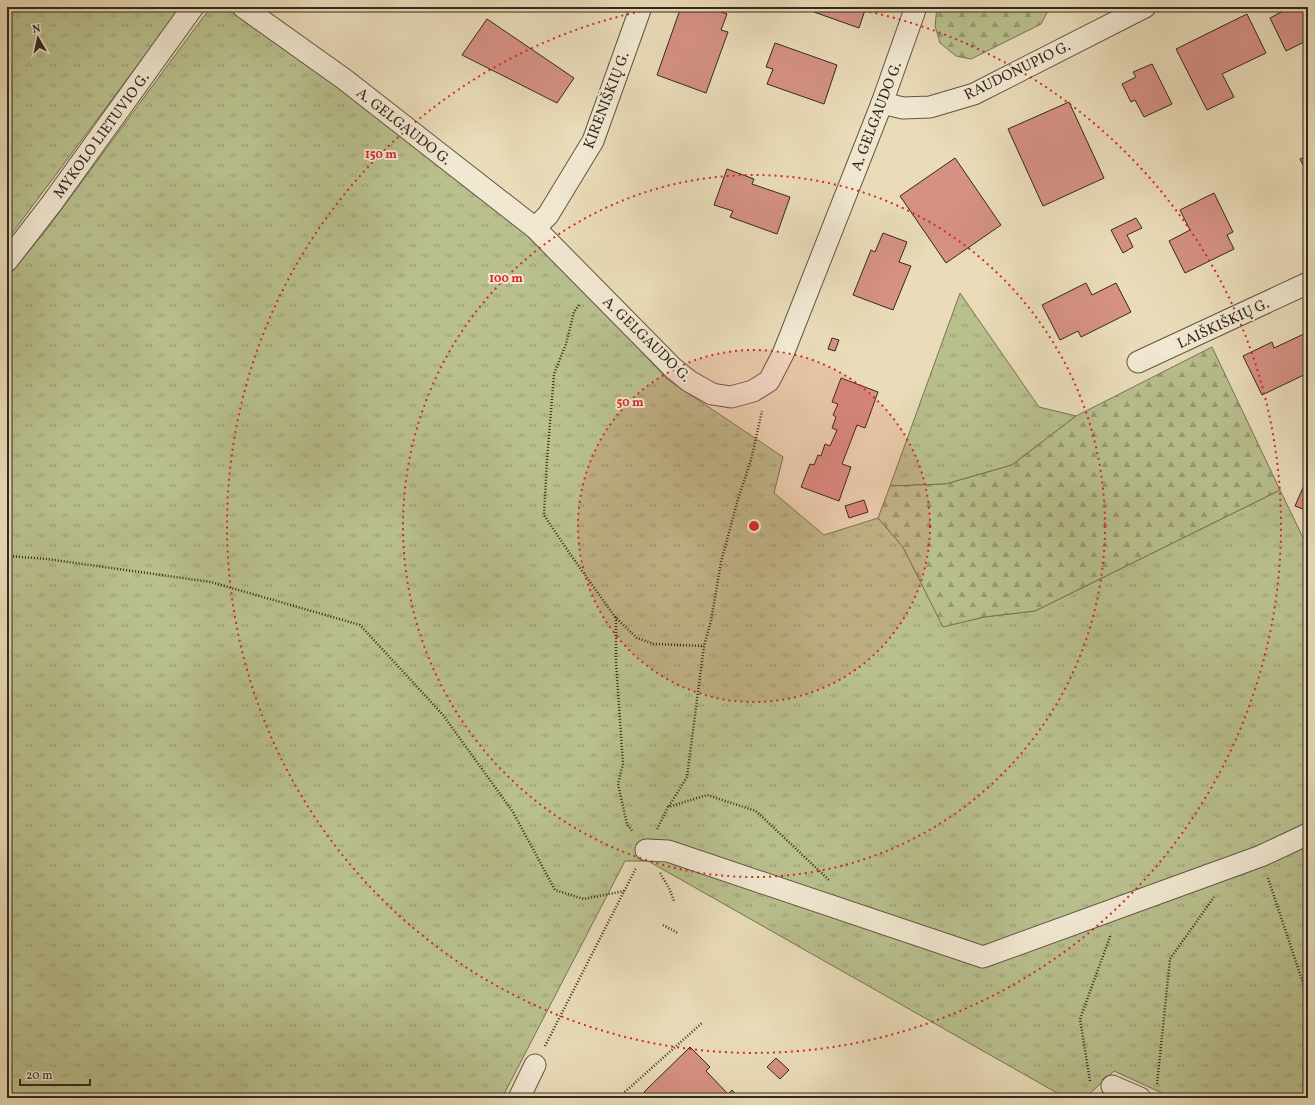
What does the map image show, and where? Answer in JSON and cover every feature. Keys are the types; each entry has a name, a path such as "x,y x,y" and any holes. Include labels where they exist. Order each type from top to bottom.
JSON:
{"street":[{"name":"MYKOLO LIETUVIO G.","path":"7,261 52,203 193,7"},
{"name":"A. GELGAUDO G.","path":"244,7 344,79 535,228 672,368 689,381 712,394 731,397 753,391 769,381 783,354 882,103 916,7"},
{"name":"KIRENIŠKIŲ G.","path":"535,228 548,215 593,140 641,7"},
{"name":"RAUDONUPIO G.","path":"882,103 903,108 930,106 974,94 1145,7"},
{"name":"LAIŠKIŠKIŲ G.","path":"1138,362 1308,283"},
{"path":"646,850 668,851 983,957 1261,856 1308,834"},
{"path":"520,1098 535,1065"},
{"path":"1112,1086 1148,1094"}],"path":[{"path":"594,288 574,312 566,344 554,374 544,515 616,617 636,638 654,644 704,646"},
{"path":"535,1065 668,807 687,776 704,646 711,621 722,562 738,499 751,460 763,406"},
{"path":"7,556 47,559 211,582 360,625 448,722 513,812 555,890 584,899 624,891"},
{"path":"616,617 616,662 623,764 618,784 627,824 646,850"},
{"path":"668,807 707,795 756,811 831,881"},
{"path":"1261,856 1308,998"},
{"path":"1148,1094 1170,959 1215,896"},
{"path":"1090,1084 1080,1019 1120,908"},
{"path":"663,925 678,933"},
{"path":"618,1098 703,1022"}],"green space":[{"path":"7,7 181,7 7,240"},
{"path":"220,7 238,11 308,59 523,231 558,262 667,379 783,457 774,493 824,535 878,518 903,547 943,626 984,617 1035,611 1280,490 1308,548 1308,1098 1173,1098 1114,1071 1085,1098 1066,1098 648,861 625,861 502,1098 7,1098 7,278 47,229 204,16 210,10"},
{"path":"937,7 1050,7 1041,24 971,59 956,56 940,43 935,26"},
{"path":"960,293 1039,407 1076,416 1012,465 946,484 890,486"},
{"path":"1212,347 1280,490 1035,611 984,617 943,627 903,547 878,518 890,486 946,484 1012,465 1076,416"}],"building":[{"path":"681,7 708,7 727,14 721,30 728,32 706,93 657,75"},
{"path":"816,7 866,7 859,28 814,12"},
{"path":"1288,7 1308,7 1308,40 1286,51 1270,18 1289,8"},
{"path":"1247,14 1266,53 1222,74 1234,97 1207,110 1176,49"},
{"path":"487,19 574,78 557,103 462,55"},
{"path":"775,43 837,65 824,104 767,84 773,69 766,67"},
{"path":"1152,64 1172,104 1144,117 1135,100 1131,102 1122,84 1136,77 1133,72"},
{"path":"1069,102 1104,178 1043,206 1008,129"},
{"path":"1308,156 1308,175 1300,159"},
{"path":"955,158 1001,225 946,263 900,196"},
{"path":"727,169 754,179 752,184 790,197 777,234 730,217 733,211 714,205"},
{"path":"1214,193 1233,232 1227,235 1234,249 1185,273 1169,241 1190,230 1180,210"},
{"path":"1136,218 1142,228 1127,235 1133,247 1123,253 1111,230"},
{"path":"883,233 907,242 899,262 911,266 893,310 853,295 871,250 875,252"},
{"path":"1086,283 1092,295 1116,283 1131,312 1081,337 1078,331 1060,340 1042,305"},
{"path":"1306,333 1308,336 1308,373 1262,395 1243,356 1272,342 1274,348"},
{"path":"832,338 839,340 835,351 828,349"},
{"path":"841,378 878,392 865,428 857,425 842,464 851,467 839,501 801,487 810,464 814,465 818,455 821,456 825,444 830,446 837,430 832,428 836,417 833,415 838,404 832,402"},
{"path":"1308,476 1308,511 1295,506"},
{"path":"864,500 868,512 849,518 845,506"},
{"path":"690,1047 710,1067 706,1071 728,1094 732,1090 739,1098 649,1098 644,1092"},
{"path":"776,1058 789,1070 780,1079 767,1067"}]}
